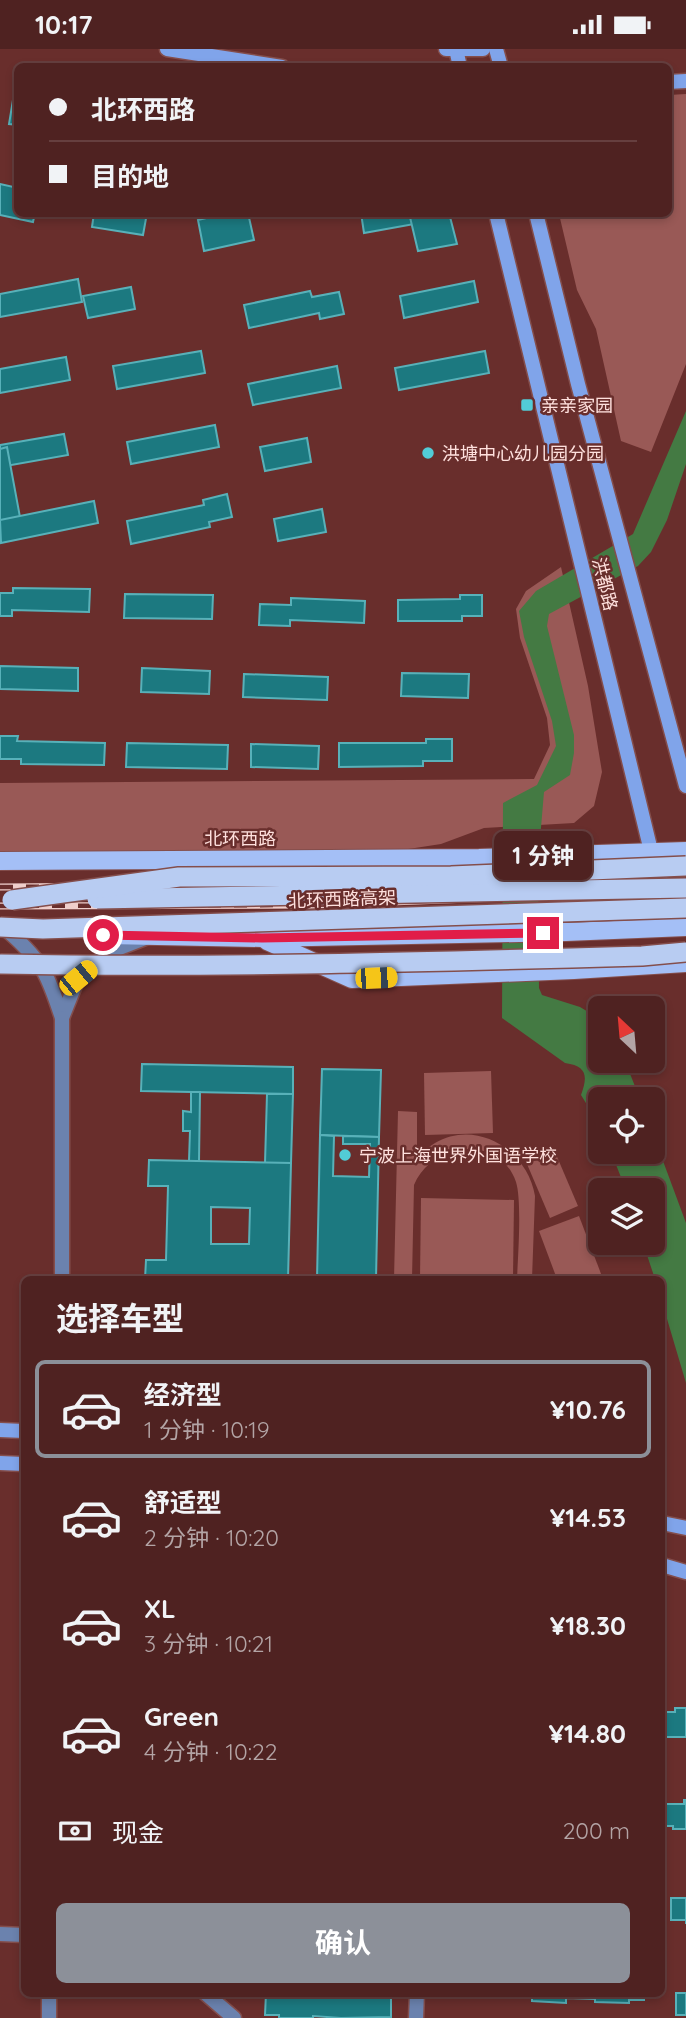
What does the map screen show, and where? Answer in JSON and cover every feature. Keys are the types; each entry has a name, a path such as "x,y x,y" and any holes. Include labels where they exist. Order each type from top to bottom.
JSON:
{"highway":[{"name":"北环西路高架","path":"686,866 451,876 179,877 12,900 686,888"},
{"name":"北环西路高架","path":"3,930 686,908"},
{"path":"0,964 97,966 358,963 642,956 686,952"}],"main road":[{"path":"167,49 256,63"},
{"path":"453,50 483,49"},
{"name":"洪都路","path":"497,217 651,852 682,927 686,962"},
{"name":"洪都路","path":"537,217 616,530 686,786"},
{"name":"北环西路","path":"0,861 480,858 686,851"},
{"path":"3,930 262,938 682,927"},
{"path":"262,938 352,979 575,970 686,962"},
{"path":"0,1430 21,1431"},
{"path":"0,1463 21,1464"},
{"path":"665,1524 686,1528"},
{"path":"665,1566 686,1572"}],"street":[{"path":"3,930 33,953 50,981 62,1018 62,1276"},
{"path":"62,1018 78,978 109,953 149,936"},
{"path":"0,1934 21,1935"},
{"path":"49,1997 49,2018"},
{"path":"210,1997 234,2018"},
{"path":"416,1997 416,2018"}],"shaded area":[{"path":"686,94 686,364 651,452 621,441 596,329 577,290 560,217 672,217 672,95"},
{"path":"686,411 686,464 667,520 651,552 638,566 549,614 547,626 574,735 574,753 570,775 544,792 538,863 539,988 542,995 588,1012 588,1073 630,1073 635,1087 588,1087 588,1106 581,1095 585,1082 582,1069 565,1063 502,1018 503,803 537,785 556,746 552,721 524,637 519,611 536,591 633,534"},
{"path":"561,567 588,686 602,772 594,806 574,823 484,828 441,844 389,852 0,851 0,783 534,779 550,745 547,718 520,638 516,609 526,591"},
{"path":"491,1071 493,1133 425,1135 424,1073"},
{"path":"398,1111 417,1112 417,1157 435,1143 451,1136 467,1134 498,1143 511,1153 522,1165 535,1196 532,1276 517,1276 519,1202 512,1173 499,1158 491,1154 464,1149 441,1156 430,1163 417,1179 414,1185 412,1276 394,1276"},
{"path":"555,1152 578,1206 550,1218 527,1164"},
{"path":"616,1164 664,1164 686,1223 686,1383 665,1312 665,1276 654,1276 647,1255 665,1255 665,1178 621,1178"},
{"path":"421,1198 514,1200 513,1276 420,1276"},
{"path":"579,1216 588,1240 588,1255 594,1255 602,1276 556,1276 539,1231"}],"building":[{"path":"13,100 14,125 9,124"},
{"path":"0,184 14,187 14,217 34,217 33,222 0,215"},
{"path":"93,217 146,217 143,235 92,227"},
{"path":"210,217 249,217 254,240 204,251 198,220"},
{"path":"362,217 430,217 431,221 364,233"},
{"path":"410,217 450,217 457,244 418,251"},
{"path":"78,279 82,302 0,317 0,294"},
{"path":"474,281 478,302 404,318 400,296"},
{"path":"131,287 135,309 88,318 83,296"},
{"path":"310,291 312,297 339,292 344,314 320,319 319,313 249,328 244,305"},
{"path":"201,351 205,373 117,389 113,366"},
{"path":"485,351 489,373 399,390 395,368"},
{"path":"66,357 70,380 0,393 0,369"},
{"path":"337,366 341,388 253,405 248,384"},
{"path":"215,425 219,447 131,464 127,442"},
{"path":"64,434 68,455 0,467 0,445"},
{"path":"307,438 311,462 265,471 260,447"},
{"path":"7,447 22,528 0,532 0,449"},
{"path":"227,494 232,517 209,522 210,527 131,544 127,521 204,505 203,500"},
{"path":"94,501 98,523 1,543 0,520"},
{"path":"322,509 326,532 278,541 274,519"},
{"path":"13,588 90,589 89,612 12,610 12,616 0,616 0,593 13,593"},
{"path":"125,594 213,595 212,619 124,618"},
{"path":"460,595 482,595 482,616 462,616 462,621 398,621 398,600 460,599"},
{"path":"291,598 365,601 364,623 290,620 290,626 259,625 260,604 291,605"},
{"path":"0,666 78,668 78,691 0,689"},
{"path":"142,668 210,671 209,694 141,692"},
{"path":"402,673 469,674 468,698 401,696"},
{"path":"244,674 328,677 327,700 243,697"},
{"path":"0,736 18,736 17,741 105,743 104,765 21,764 21,759 0,759"},
{"path":"426,739 452,739 452,761 423,761 423,766 339,767 339,743 426,743"},
{"path":"127,743 228,745 227,769 126,767"},
{"path":"251,744 319,746 318,769 251,767"},
{"path":"142,1064 293,1067 293,1094 141,1091"},
{"path":"322,1069 381,1070 379,1137 320,1135"},
{"path":"191,1092 200,1092 199,1161 189,1161 190,1131 183,1131 183,1111 191,1112"},
{"path":"267,1094 293,1094 291,1163 265,1163"},
{"path":"320,1135 334,1136 333,1176 369,1177 370,1144 343,1144 343,1136 379,1137 376,1276 317,1276"},
{"path":"149,1160 291,1163 288,1276 145,1276 146,1260 166,1260 168,1186 148,1186","holes":["211,1207 250,1208 249,1244 211,1244"]},
{"path":"675,1708 686,1708 686,1737 665,1737 665,1712 675,1712"},
{"path":"686,1800 686,1829 665,1826 665,1804 684,1804"},
{"path":"671,1898 686,1898 686,1920 671,1920"},
{"path":"676,1993 686,1993 686,2015 676,2015"},
{"path":"266,1997 391,1997 391,2017 279,2018 279,2015 265,2015"},
{"path":"644,1997 644,2000 629,2000 629,2003 566,1998 566,2003 518,1998"}],"railway":[{"path":"0,887 307,885 686,871"},
{"path":"0,906 311,905 686,891"}],"place":[{"name":"亲亲家园","path":"527,405"},
{"name":"洪塘中心幼儿园分园","path":"428,453"},
{"name":"宁波上海世界外国语学校","path":"345,1155"}],"route":[{"path":"103,935 262,938 543,933"}]}
